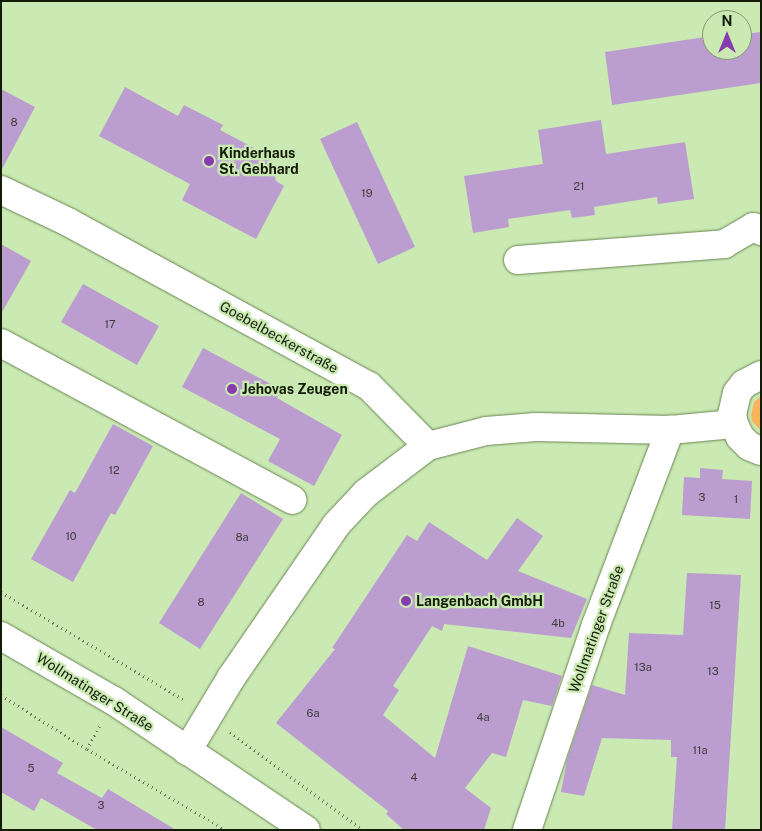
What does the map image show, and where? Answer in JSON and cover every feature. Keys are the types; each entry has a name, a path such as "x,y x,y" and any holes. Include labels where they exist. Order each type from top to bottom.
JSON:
{"street":[{"name":"Goebelbeckerstraße","path":"1,190 68,222 369,386 428,446"},
{"path":"518,260 724,244 753,227 761,231"},
{"path":"1,344 292,500"},
{"path":"761,375 744,384 737,393 732,414 740,437 749,446 761,452"},
{"path":"187,750 231,678 336,525 366,493 428,446 486,431 536,427 670,430 734,424"},
{"name":"Wollmatinger Straße","path":"527,830 596,625 670,430"},
{"name":"Wollmatinger Straße","path":"1,636 114,701 306,830"}],"path":[{"path":"1,592 163,686"},
{"path":"1,695 87,749 226,830"},
{"path":"247,743 363,830"}],"shaded area":[{"path":"761,396 761,431 752,421 751,415 754,402"}],"building":[{"path":"761,32 761,83 612,105 605,52 702,37 702,60 752,60 752,33"},
{"name":"Kinderhaus St. Gebhard","path":"125,87 178,116 184,105 223,125 220,130 269,156 276,181 284,186 256,239 182,200 190,184 99,136"},
{"path":"1,89 35,107 1,171"},
{"path":"601,120 606,154 685,142 694,199 658,204 657,197 594,207 595,215 572,218 570,210 508,219 509,227 473,233 464,176 543,164 538,130"},
{"path":"357,122 415,247 378,264 320,139"},
{"path":"1,244 31,261 1,314"},
{"path":"83,284 159,326 137,365 61,322"},
{"path":"203,348 282,390 277,398 342,435 314,486 268,461 280,439 182,387"},
{"path":"113,424 153,446 115,515 111,513 73,582 31,559 70,490 75,493"},
{"path":"700,468 723,470 722,479 752,481 750,519 682,515 684,477 700,478"},
{"path":"241,493 283,519 200,649 159,623"},
{"path":"517,518 543,536 518,571 587,599 571,638 444,624 442,631 432,626 393,686 399,690 383,715 435,758 468,646 562,676 552,706 523,700 506,757 492,753 465,788 491,808 484,830 404,830 386,814 388,811 276,723 335,649 332,648 407,535 417,541 429,522 487,560"},
{"path":"687,573 741,575 725,830 672,830 677,757 671,757 671,740 602,738 584,796 561,792 567,760 592,685 625,695 629,633 683,635"},
{"path":"1,727 63,763 57,773 102,798 108,789 176,830 97,830 41,798 34,811 1,792"}],"place":[{"name":"Kinderhaus St. Gebhard","path":"209,161"},
{"name":"Jehovas Zeugen","path":"232,389"},
{"name":"Langenbach GmbH","path":"406,601"}]}
